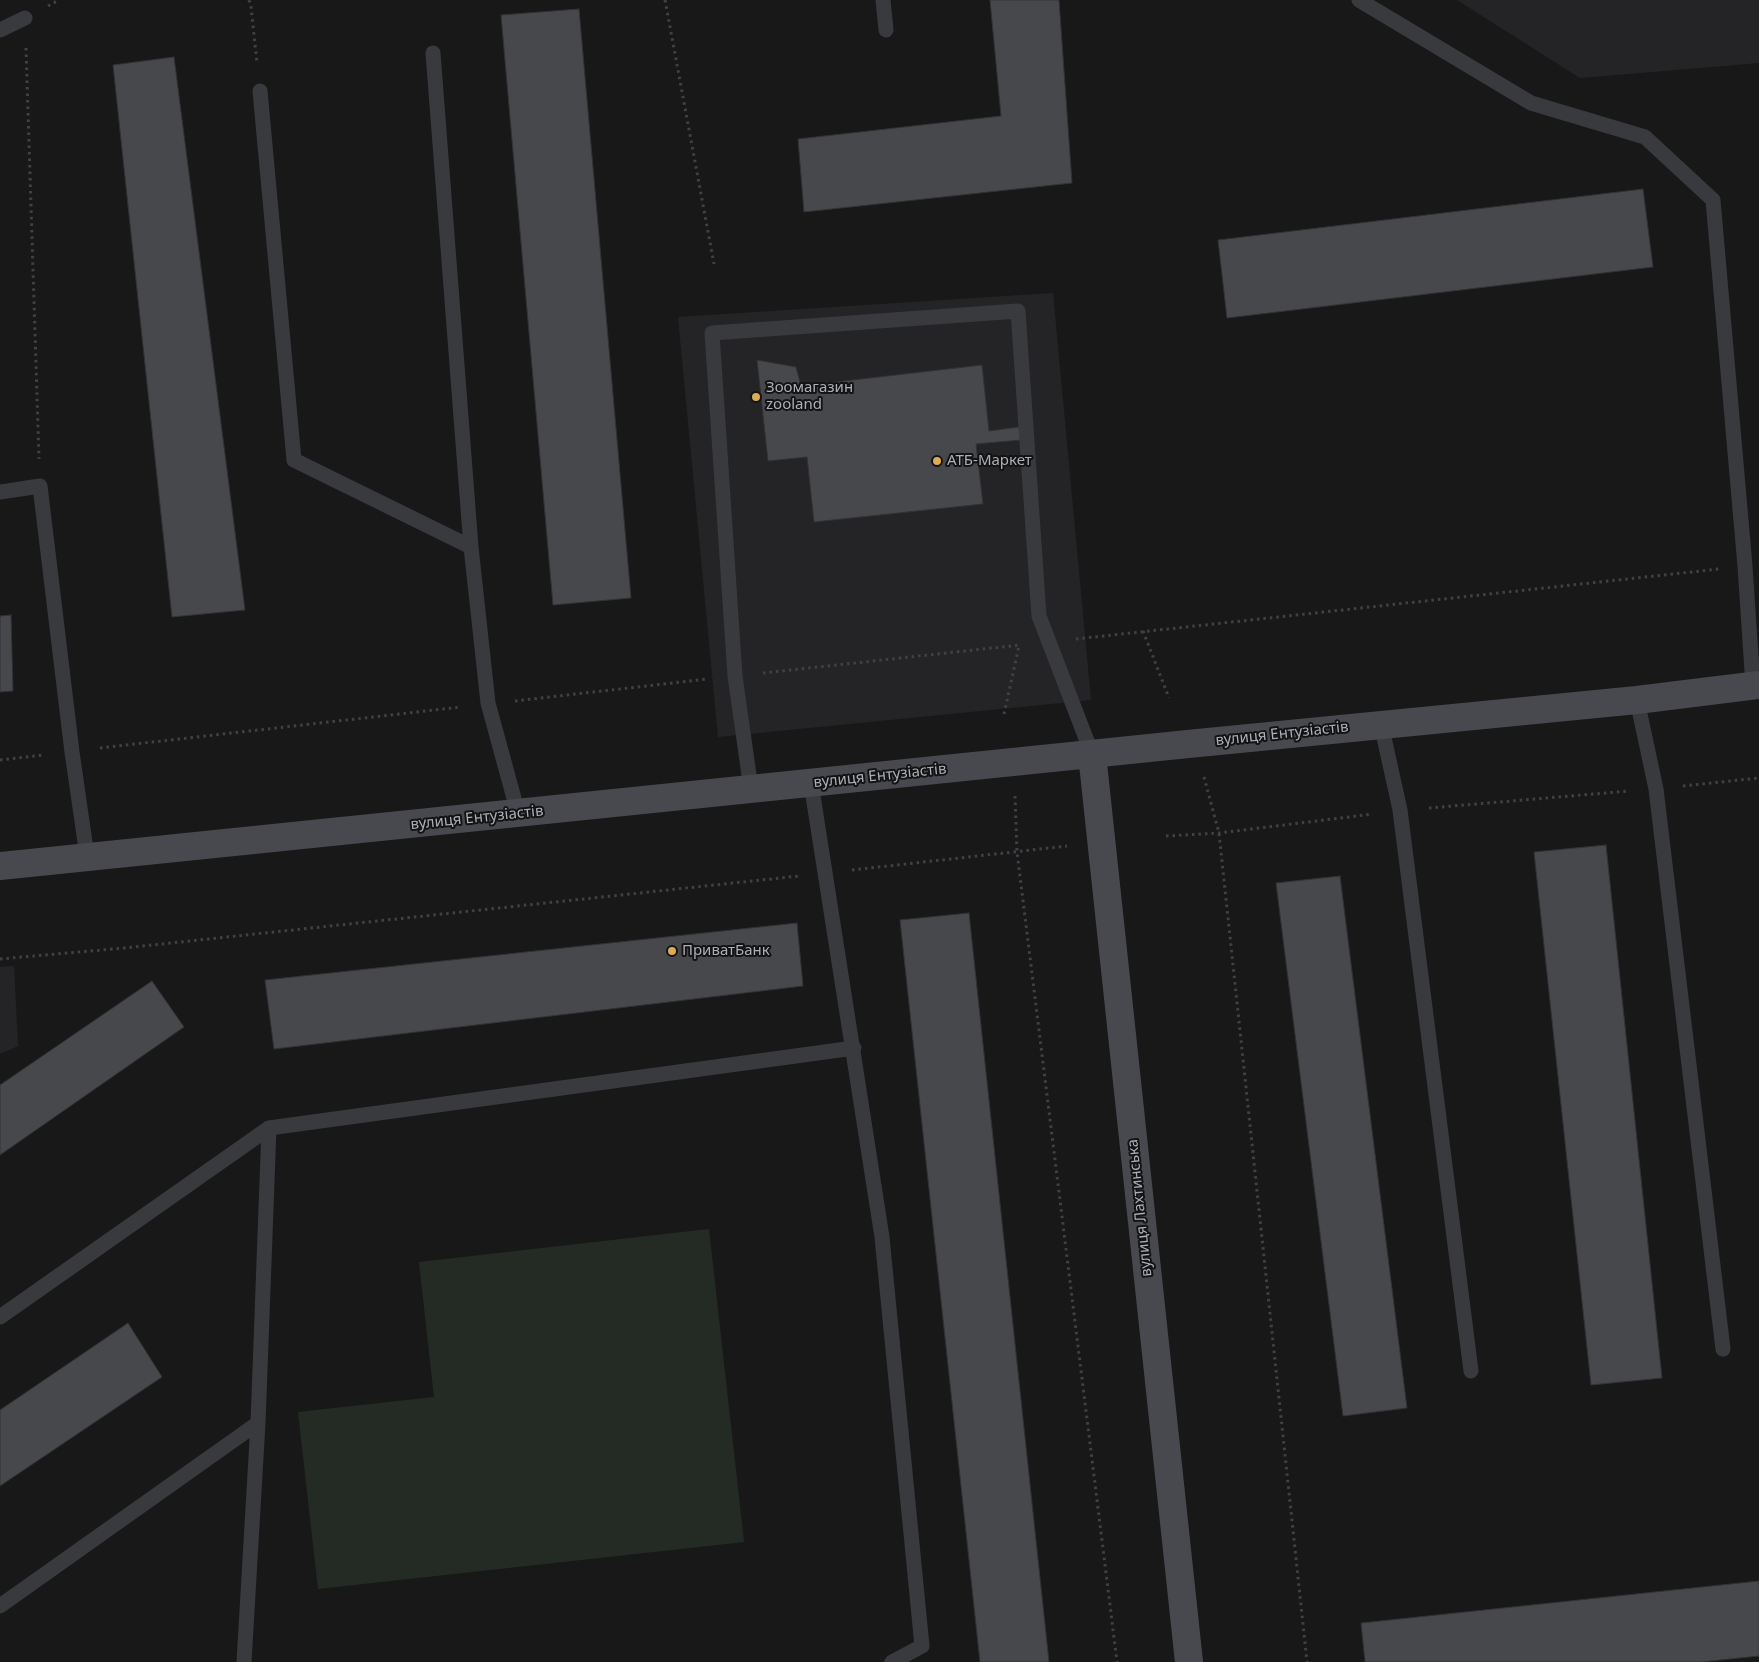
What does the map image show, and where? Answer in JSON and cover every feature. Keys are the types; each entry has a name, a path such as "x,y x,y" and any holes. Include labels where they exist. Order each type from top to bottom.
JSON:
{"street":[{"name":"вулиця Ентузіастів","path":"0,866 1381,724 1637,700 1756,686"},
{"name":"вулиця Лахтинська","path":"1092,754 1189,1662"}],"lane":[{"path":"882,0 886,30"},
{"path":"1359,0 1531,103 1645,137 1713,200 1756,686"},
{"path":"0,30 25,18"},
{"path":"432,54 471,547 488,704 518,813"},
{"path":"260,91 294,460 471,547"},
{"path":"751,789 735,676 712,333 1018,310 1038,616 1092,754"},
{"path":"0,492 40,486 72,752 86,849 89,857"},
{"path":"1637,700 1656,789 1723,1349"},
{"path":"1381,724 1400,810 1471,1371"},
{"path":"811,783 854,1048 882,1237 922,1646 892,1662"},
{"path":"0,1317 269,1128 854,1048"},
{"path":"244,1662 258,1423 269,1128"},
{"path":"0,1606 258,1423"}],"path":[{"path":"249,0 260,91"},
{"path":"665,0 714,264"},
{"path":"25,18 40,486"},
{"path":"0,760 735,676 1745,566"},
{"path":"1143,631 1169,698"},
{"path":"1004,714 1019,645"},
{"path":"1202,768 1219,833 1307,1662"},
{"path":"1166,836 1219,833 1400,810 1656,789 1759,778"},
{"path":"1015,796 1017,852 1117,1662"},
{"path":"0,960 1069,846"}],"shaded area":[{"path":"1457,0 1759,0 1759,63 1580,78"},
{"path":"1053,293 1091,700 718,737 678,317"},
{"path":"14,966 18,1046 0,1054 0,967"},
{"path":"709,1229 744,1542 318,1589 298,1412 434,1397 419,1262"}],"building":[{"path":"990,0 1059,0 1072,183 804,212 798,139 1001,116"},
{"path":"579,9 631,598 553,605 501,15"},
{"path":"174,57 245,610 172,617 113,65"},
{"path":"1643,189 1653,267 1227,318 1218,240"},
{"path":"757,360 796,367 801,386 982,365 989,431 1019,427 1021,440 976,444 983,504 814,522 807,457 768,461"},
{"path":"11,615 13,691 0,692 0,616"},
{"path":"1606,845 1662,1378 1591,1385 1534,852"},
{"path":"1340,876 1407,1408 1343,1416 1276,883"},
{"path":"969,913 1049,1662 980,1662 900,920"},
{"path":"797,923 803,986 274,1049 265,980"},
{"path":"152,981 184,1027 0,1155 0,1085"},
{"path":"128,1323 162,1377 0,1486 0,1410"},
{"path":"1759,1581 1759,1656 1701,1662 1365,1662 1361,1623"}],"place":[{"name":"Зоомагазин zooland","path":"756,397"},
{"name":"АТБ-Маркет","path":"937,461"},
{"name":"ПриватБанк","path":"672,951"}]}
